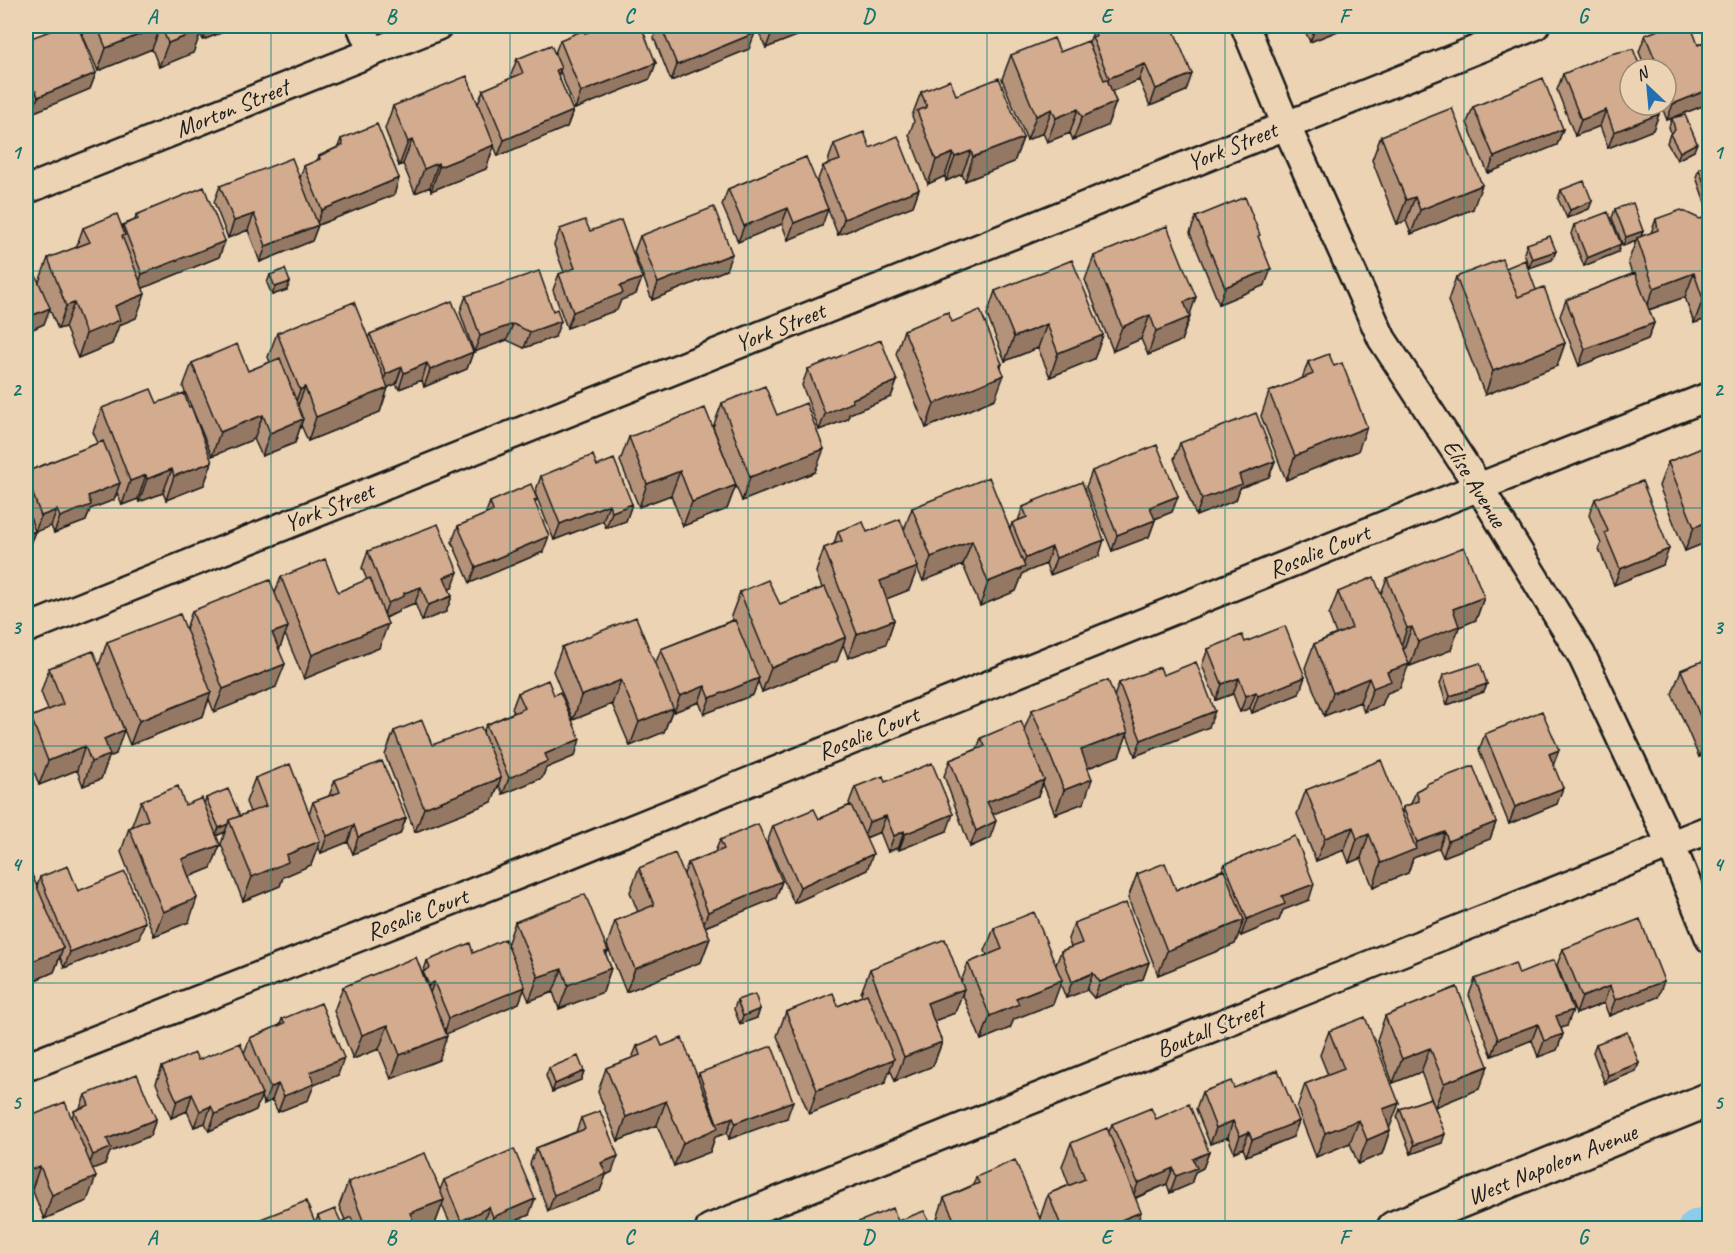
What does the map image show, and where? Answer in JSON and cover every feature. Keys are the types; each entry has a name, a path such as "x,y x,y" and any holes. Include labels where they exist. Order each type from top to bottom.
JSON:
{"main road":[{"name":"West Napoleon Avenue","path":"1394,1228 1710,1099"}],"street":[{"path":"361,26 372,52"},
{"name":"Morton Street","path":"26,190 438,26"},
{"name":"Elise Avenue","path":"1245,26 1286,125 1382,339 1479,487 1581,654 1671,845 1710,939"},
{"name":"York Street","path":"26,629 1535,26"},
{"name":"Rosalie Court","path":"26,1067 538,867 1710,396"},
{"name":"Boutall Street","path":"710,1228 1710,830"}],"building":[{"path":"63,26 78,26 96,73 38,97 36,91 26,95 26,40"},
{"path":"97,26 161,26 106,48"},
{"path":"161,26 200,26 202,30 168,43"},
{"path":"606,26 641,26 656,63 581,92 560,40 584,30 585,33"},
{"path":"661,26 752,26 755,33 677,65"},
{"path":"769,26 788,26 772,32"},
{"path":"1103,26 1115,26 1117,30 1127,26 1172,26 1192,74 1156,89 1145,64 1109,78 1092,37 1096,36 1094,30"},
{"path":"1669,26 1691,26 1698,45 1710,40 1710,89 1678,102 1678,57 1654,57 1645,35"},
{"path":"1054,38 1060,52 1088,41 1116,102 1082,117 1078,109 1056,118 1052,109 1036,116 1011,55"},
{"path":"551,45 561,68 556,70 573,111 504,140 483,90 523,73 517,59"},
{"path":"1633,49 1636,57 1618,57 1618,117 1652,117 1614,132 1606,110 1581,120 1563,74 1610,54"},
{"path":"467,76 494,145 439,167 438,163 424,169 412,140 408,142 393,106"},
{"path":"999,78 1023,138 973,157 971,151 955,157 953,153 936,160 917,111 927,107 921,92 950,80 956,95"},
{"path":"1543,78 1563,129 1494,157 1473,107"},
{"path":"1452,108 1482,185 1420,210 1415,197 1406,200 1381,136"},
{"path":"1685,115 1697,143 1680,152 1670,134 1675,130 1672,118"},
{"path":"377,124 399,178 322,210 304,166 343,145 341,139"},
{"path":"864,132 870,148 898,136 919,189 844,219 823,166 840,160 834,144"},
{"path":"806,157 828,209 794,223 788,208 744,226 728,189"},
{"path":"292,158 318,225 266,246 254,214 234,221 220,186"},
{"path":"1710,165 1710,197 1709,197 1699,169"},
{"path":"1584,181 1592,201 1570,210 1561,190"},
{"path":"204,187 225,241 142,274 123,225 138,219 136,215"},
{"path":"1245,197 1271,269 1225,287 1196,217"},
{"path":"1633,203 1643,231 1626,237 1615,209"},
{"path":"714,207 732,254 658,283 640,236"},
{"path":"1681,210 1700,219 1710,216 1710,297 1703,299 1694,273 1654,288 1637,238 1658,230 1656,219"},
{"path":"1608,212 1621,244 1587,258 1574,225"},
{"path":"117,214 125,235 122,236 145,294 115,306 120,320 86,334 74,303 66,306 48,258 90,242 83,228"},
{"path":"585,220 590,231 621,220 642,278 620,286 623,293 573,312 559,274 575,268 560,229"},
{"path":"1167,226 1196,297 1184,302 1190,317 1156,331 1150,315 1122,327 1094,256"},
{"path":"1550,236 1556,251 1532,259 1527,244"},
{"path":"1502,259 1518,297 1544,287 1565,343 1493,371 1456,277"},
{"path":"1072,260 1103,335 1058,353 1047,324 1014,337 995,291"},
{"path":"1525,260 1536,290 1518,297 1506,268"},
{"path":"30,262 50,308 26,318 26,264"},
{"path":"285,269 290,282 275,287 270,275"},
{"path":"539,271 553,311 557,309 561,321 530,332 513,324 480,336 466,296"},
{"path":"1635,273 1654,323 1585,349 1566,300"},
{"path":"452,301 473,352 430,370 427,363 404,373 402,367 386,374 370,334"},
{"path":"354,302 388,388 316,417 305,387 300,390 277,333"},
{"path":"980,310 1002,364 1000,365 1004,375 934,404 904,330 948,312 952,322"},
{"path":"881,340 897,381 852,399 853,402 825,414 808,369"},
{"path":"237,344 248,371 280,358 303,419 270,433 263,415 220,432 192,363"},
{"path":"1329,354 1334,366 1342,363 1367,427 1295,456 1269,392 1313,374 1308,362"},
{"path":"765,386 777,415 806,403 824,449 750,477 722,403"},
{"path":"151,389 157,403 184,393 212,462 174,476 172,469 147,479 146,475 130,481 102,408"},
{"path":"705,408 736,485 692,502 680,471 647,484 629,437"},
{"path":"1256,413 1275,461 1239,475 1242,484 1202,499 1180,443"},
{"path":"103,441 120,483 88,496 91,505 60,517 57,510 41,516 26,472"},
{"path":"1157,445 1178,496 1150,507 1155,520 1117,535 1092,471"},
{"path":"1709,445 1710,521 1694,527 1668,462"},
{"path":"593,455 597,466 614,459 632,504 612,512 609,504 560,524 541,476"},
{"path":"989,477 1025,567 988,582 972,541 931,557 912,508"},
{"path":"1642,481 1669,549 1620,569 1605,533 1608,531 1595,499"},
{"path":"1082,482 1104,540 1056,558 1052,547 1026,558 1012,523 1027,517 1023,507"},
{"path":"531,484 537,499 534,500 549,536 476,567 458,526 493,511 490,502"},
{"path":"28,512 35,531 26,535 26,513"},
{"path":"900,519 918,567 880,581 894,620 857,634 824,548 842,541 838,531 863,522 867,532"},
{"path":"438,524 458,572 444,577 452,596 428,605 421,587 404,593 404,596 388,603 368,551"},
{"path":"1464,547 1484,597 1453,609 1459,626 1418,642 1412,627 1407,628 1387,578"},
{"path":"325,559 338,592 370,578 388,624 312,655 281,577"},
{"path":"1374,577 1409,664 1387,672 1391,681 1373,688 1369,678 1333,693 1314,644 1352,628 1338,592"},
{"path":"270,580 288,627 272,633 285,664 223,689 192,611"},
{"path":"768,580 780,604 825,587 846,637 771,668 740,592"},
{"path":"180,614 211,692 139,721 107,642"},
{"path":"636,617 673,708 639,722 621,680 581,696 562,647"},
{"path":"735,620 759,678 710,698 705,686 680,696 661,649"},
{"path":"1285,626 1305,677 1258,696 1256,692 1246,696 1239,678 1222,684 1208,649 1242,635 1245,642"},
{"path":"93,651 124,730 104,739 110,755 91,762 85,746 48,761 31,717 63,704 49,668"},
{"path":"1710,658 1710,732 1707,733 1681,670"},
{"path":"1196,662 1215,711 1141,740 1119,683 1160,667 1163,675"},
{"path":"1480,663 1487,684 1450,696 1443,675"},
{"path":"548,680 554,695 560,692 580,739 545,754 548,761 509,778 486,725 525,708 518,693"},
{"path":"1108,680 1128,732 1081,750 1092,779 1064,790 1032,710"},
{"path":"1542,711 1559,750 1549,754 1563,788 1515,807 1485,734"},
{"path":"422,720 432,745 481,727 501,778 424,808 394,731"},
{"path":"1021,721 1044,780 987,802 996,821 976,831 950,760 985,746 981,738"},
{"path":"1381,760 1416,849 1381,863 1369,834 1357,839 1353,827 1325,838 1306,790"},
{"path":"382,761 406,818 358,837 354,825 327,836 313,802 340,792 335,780"},
{"path":"932,763 953,814 905,834 904,831 894,836 886,816 869,822 855,787 883,776 885,782"},
{"path":"290,764 320,841 286,855 288,862 252,877 229,820 266,806 255,778"},
{"path":"1473,766 1496,822 1448,841 1445,832 1417,842 1403,807 1419,801 1416,791 1427,786 1426,784"},
{"path":"178,786 185,805 202,798 220,845 182,859 197,898 163,912 129,828 148,820 141,801"},
{"path":"228,789 240,816 229,820 228,824 219,828 206,798"},
{"path":"851,805 873,854 800,887 773,826 814,809 819,819"},
{"path":"758,824 782,881 708,912 688,863 724,849 720,840"},
{"path":"1295,836 1314,884 1282,896 1285,904 1247,919 1225,864"},
{"path":"675,853 710,938 635,969 615,921 654,905 639,868"},
{"path":"1165,863 1176,890 1224,870 1244,920 1167,951 1137,874"},
{"path":"68,866 78,891 125,872 145,922 70,952 40,877"},
{"path":"30,870 63,948 26,964 26,872"},
{"path":"585,894 608,951 605,952 611,968 568,985 562,969 538,977 515,922"},
{"path":"1126,903 1149,962 1100,982 1093,973 1072,982 1061,951 1082,943 1074,923"},
{"path":"1034,912 1062,980 1016,998 1019,1004 990,1016 968,963 1002,949 994,928"},
{"path":"1640,919 1664,981 1615,1000 1610,986 1582,997 1563,949"},
{"path":"505,939 525,987 449,1018 434,982 429,985 423,972 430,968 427,961 470,943 473,953"},
{"path":"945,939 964,989 927,1003 942,1042 904,1057 870,969"},
{"path":"416,957 447,1036 400,1055 388,1025 362,1035 343,987"},
{"path":"1554,960 1573,1010 1556,1016 1563,1034 1544,1041 1538,1024 1498,1039 1475,979 1515,963 1519,974"},
{"path":"1457,987 1488,1066 1444,1083 1430,1048 1402,1059 1385,1016"},
{"path":"833,993 838,1006 867,994 894,1059 817,1090 786,1012"},
{"path":"755,994 760,1009 743,1016 737,1000"},
{"path":"321,1003 344,1058 310,1072 314,1084 284,1096 278,1084 270,1088 250,1038 285,1023 282,1019"},
{"path":"1365,1017 1399,1103 1383,1109 1390,1130 1367,1140 1359,1120 1325,1133 1305,1084 1344,1069 1329,1031"},
{"path":"1627,1032 1639,1063 1608,1075 1596,1044"},
{"path":"658,1037 662,1046 682,1038 718,1128 683,1143 666,1101 626,1117 606,1068 640,1055 637,1046"},
{"path":"240,1043 262,1094 215,1114 211,1106 200,1111 192,1094 177,1101 162,1067 195,1053 198,1060"},
{"path":"772,1046 793,1101 735,1123 733,1117 717,1123 699,1073"},
{"path":"578,1056 584,1071 555,1084 549,1068"},
{"path":"1278,1070 1299,1121 1252,1140 1249,1132 1240,1136 1233,1121 1216,1128 1202,1092 1231,1081 1234,1088"},
{"path":"137,1074 156,1119 107,1139 111,1148 93,1155 74,1111 89,1105 85,1095"},
{"path":"1431,1098 1445,1134 1414,1145 1400,1109"},
{"path":"65,1102 96,1177 52,1195 40,1166 26,1172 26,1118"},
{"path":"1189,1104 1209,1152 1193,1159 1197,1168 1176,1176 1173,1168 1138,1183 1112,1124 1151,1108 1156,1119"},
{"path":"600,1111 618,1156 601,1163 606,1174 554,1195 536,1148 585,1129 581,1118"},
{"path":"1107,1128 1141,1212 1121,1220 1124,1228 1062,1228 1048,1194 1085,1179 1071,1143"},
{"path":"514,1149 535,1199 493,1217 489,1207 461,1221 444,1180"},
{"path":"425,1153 444,1200 410,1213 416,1228 366,1228 348,1182"},
{"path":"1015,1160 1044,1228 958,1228 944,1198 979,1183 976,1177"},
{"path":"306,1201 317,1228 265,1228 261,1219"},
{"path":"893,1208 898,1221 924,1211 932,1228 846,1227"},
{"path":"335,1209 341,1222 351,1217 356,1228 323,1228 318,1216"}],"waterway":[{"path":"1696,1228 1710,1223"}]}
